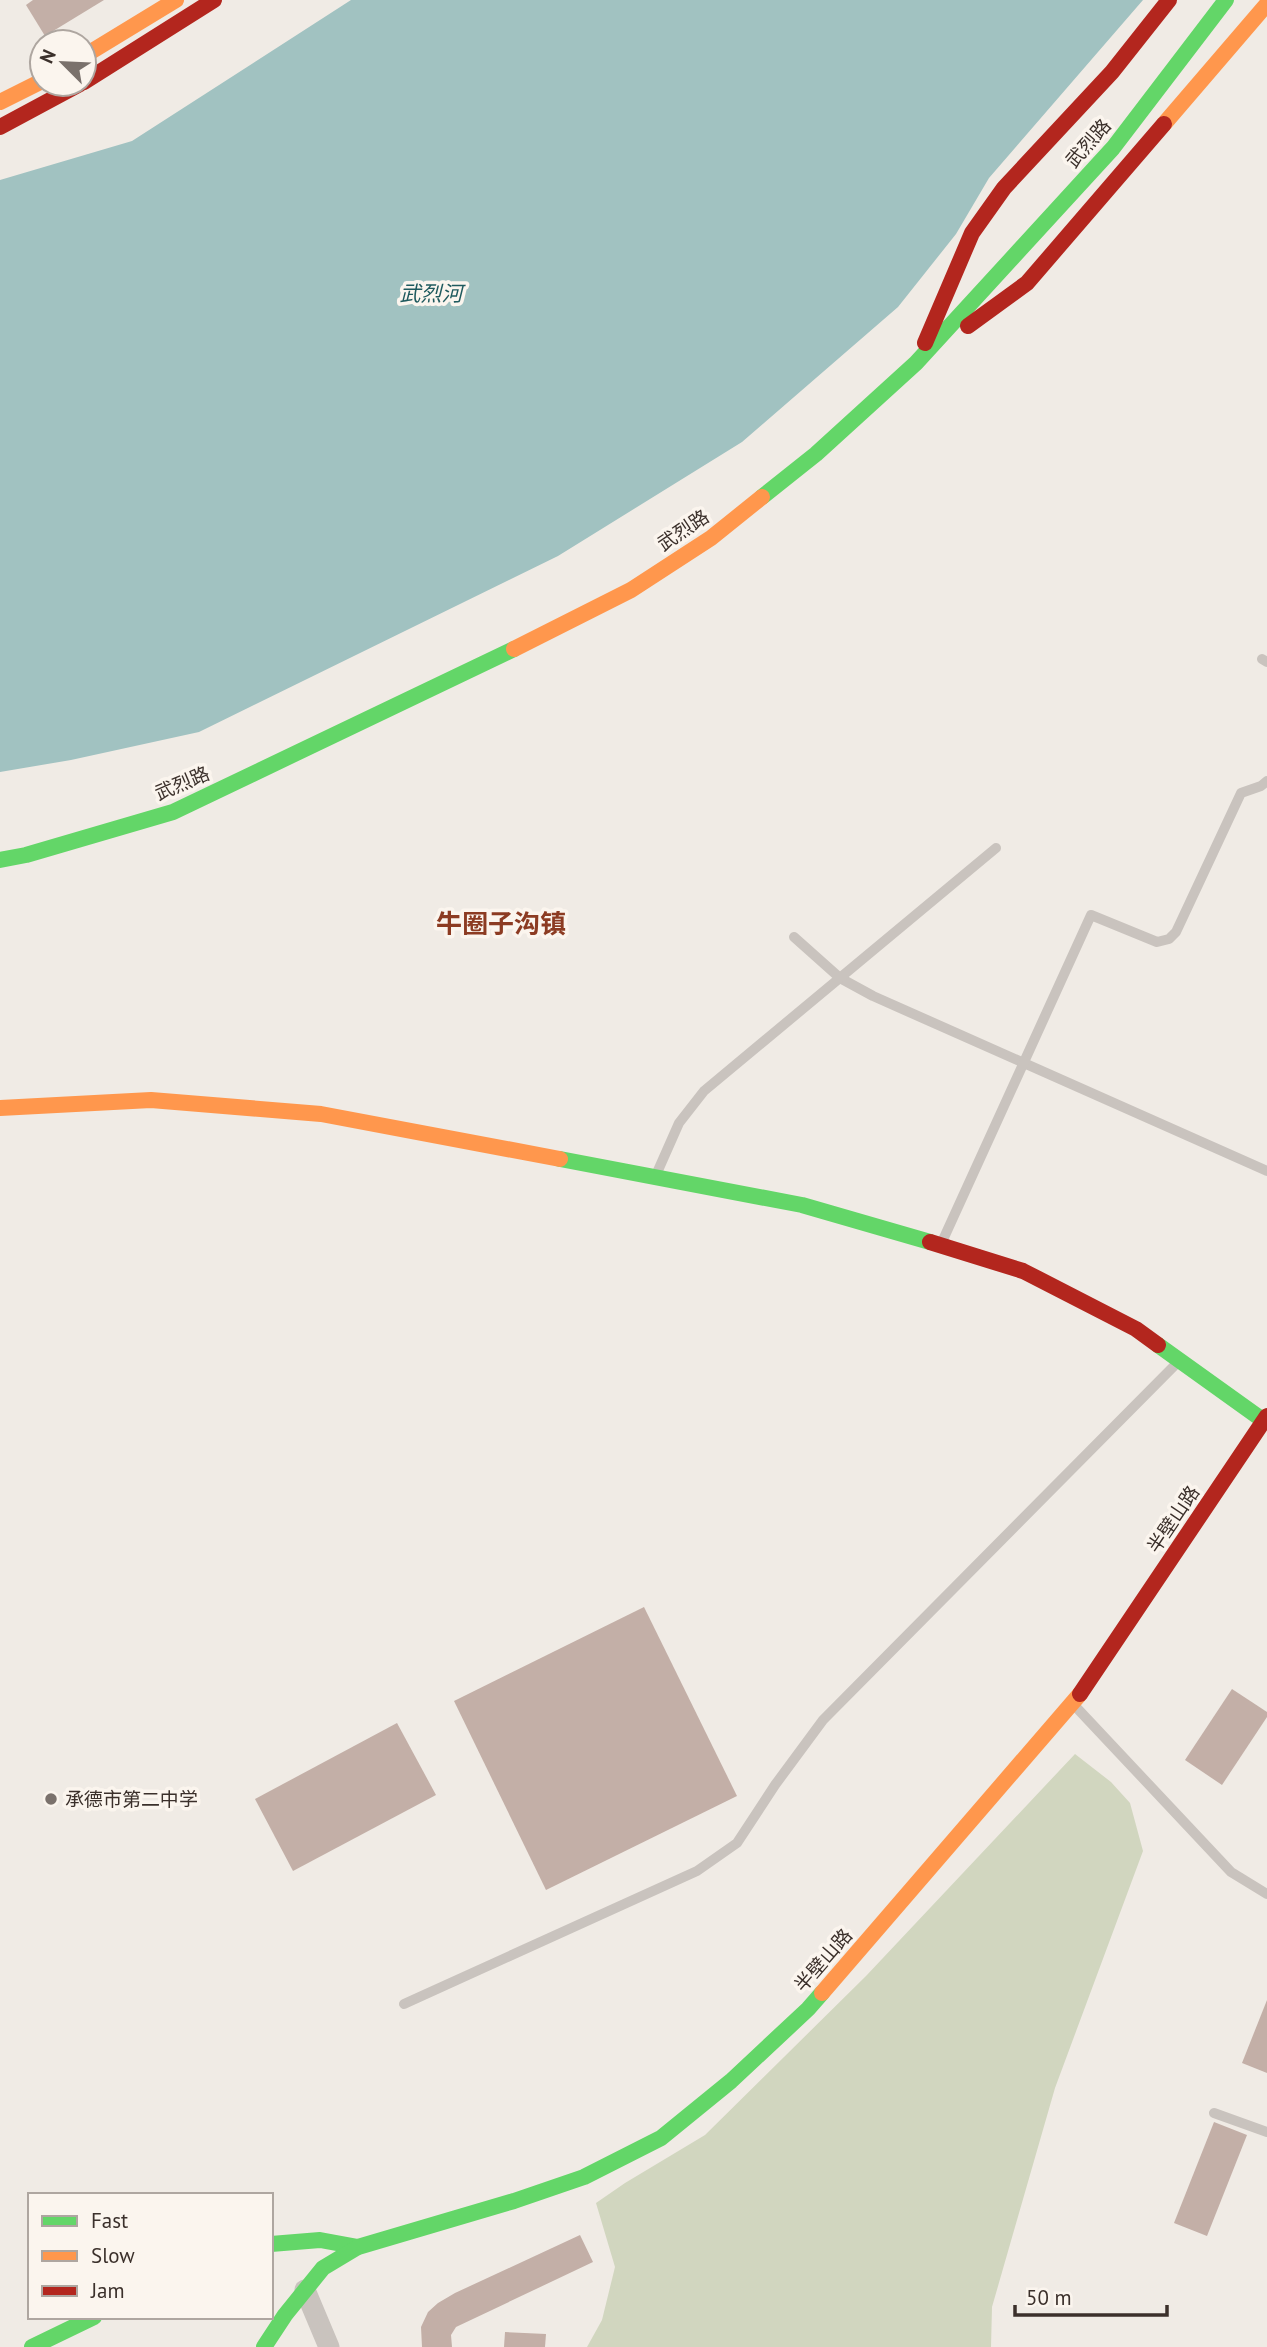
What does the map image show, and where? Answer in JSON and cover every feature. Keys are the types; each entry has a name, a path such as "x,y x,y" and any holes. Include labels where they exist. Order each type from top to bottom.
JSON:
{"main road":[{"path":"98,47 176,0"},
{"path":"98,73 214,0"},
{"path":"916,363 972,233 1004,188 1112,72 1169,0"},
{"name":"武烈路","path":"0,860 26,855 173,812 445,684 631,590 721,529 816,454 916,363 1113,148 1226,0"},
{"path":"916,363 1027,284 1267,4"},
{"path":"0,102 28,88"},
{"path":"0,127 54,98"},
{"path":"0,1108 151,1100 321,1114 803,1205 1023,1271 1136,1329 1265,1419"},
{"name":"半壁山路","path":"264,2347 285,2315 323,2268 358,2247 514,2201 584,2177 661,2138 731,2081 808,2010 1073,1704 1265,1419"},
{"path":"273,2244 320,2240 358,2247"},
{"path":"32,2347 90,2319"}],"street":[{"path":"305,2290 329,2347"}],"lane":[{"path":"941,1245 1091,915 1157,942 1169,939 1176,932 1241,793 1266,783"},
{"path":"655,1178 679,1123 704,1091 996,848"},
{"path":"794,937 840,978 873,996 1267,1171"},
{"path":"404,2004 697,1871 737,1843 823,1720 1180,1361"},
{"path":"1073,1704 1231,1872 1267,1894"},
{"path":"1214,2113 1267,2132"}],"green space":[{"path":"1075,1754 1111,1782 1130,1803 1143,1851 1055,2088 992,2307 991,2347 587,2347 602,2320 615,2267 596,2203 705,2135 866,1976"}],"water":[{"name":"武烈河","path":"351,0 1143,0 989,178 956,234 898,307 742,442 558,556 199,732 71,760 0,772 0,180 132,141"}],"building":[{"path":"33,0 104,0 58,28 40,28 26,5"},
{"path":"644,1607 737,1796 546,1890 454,1701"},
{"path":"1232,1689 1267,1712 1267,1717 1222,1785 1185,1760"},
{"path":"397,1723 436,1795 293,1871 255,1799"},
{"path":"1267,2000 1267,2073 1242,2063"},
{"path":"1214,2122 1247,2135 1207,2236 1174,2223"},
{"path":"580,2235 593,2262 456,2327 451,2335 452,2347 422,2347 421,2327 428,2312 438,2303"},
{"path":"505,2332 546,2334 545,2347 504,2347"}],"traffic: fast":[{"path":"762,497 816,454 916,363 1113,148 1226,0"},
{"path":"0,860 26,855 173,812 514,649"},
{"path":"560,1159 802,1205 930,1242"},
{"path":"1158,1345 1264,1421"},
{"path":"264,2347 285,2315 323,2268 358,2247 514,2201 584,2177 661,2138 731,2081 822,1993"},
{"path":"273,2244 320,2240 358,2247"},
{"path":"32,2347 90,2319"}],"traffic: slow":[{"path":"98,47 176,0"},
{"path":"1164,124 1267,4"},
{"path":"0,102 28,88"},
{"path":"514,649 631,590 711,538 762,497"},
{"path":"0,1108 151,1100 321,1114 560,1159"},
{"path":"822,1993 1080,1694"}],"traffic: jam":[{"path":"98,73 214,0"},
{"path":"925,343 972,233 1004,188 1112,72 1169,0"},
{"path":"0,127 54,98"},
{"path":"968,326 1027,283 1164,124"},
{"path":"930,1242 1023,1271 1136,1329 1158,1345"},
{"path":"1080,1694 1267,1416"}],"place":[{"name":"承德市第二中学","path":"51,1799"}],"district":[{"name":"牛圈子沟镇","path":"501,924"}]}
